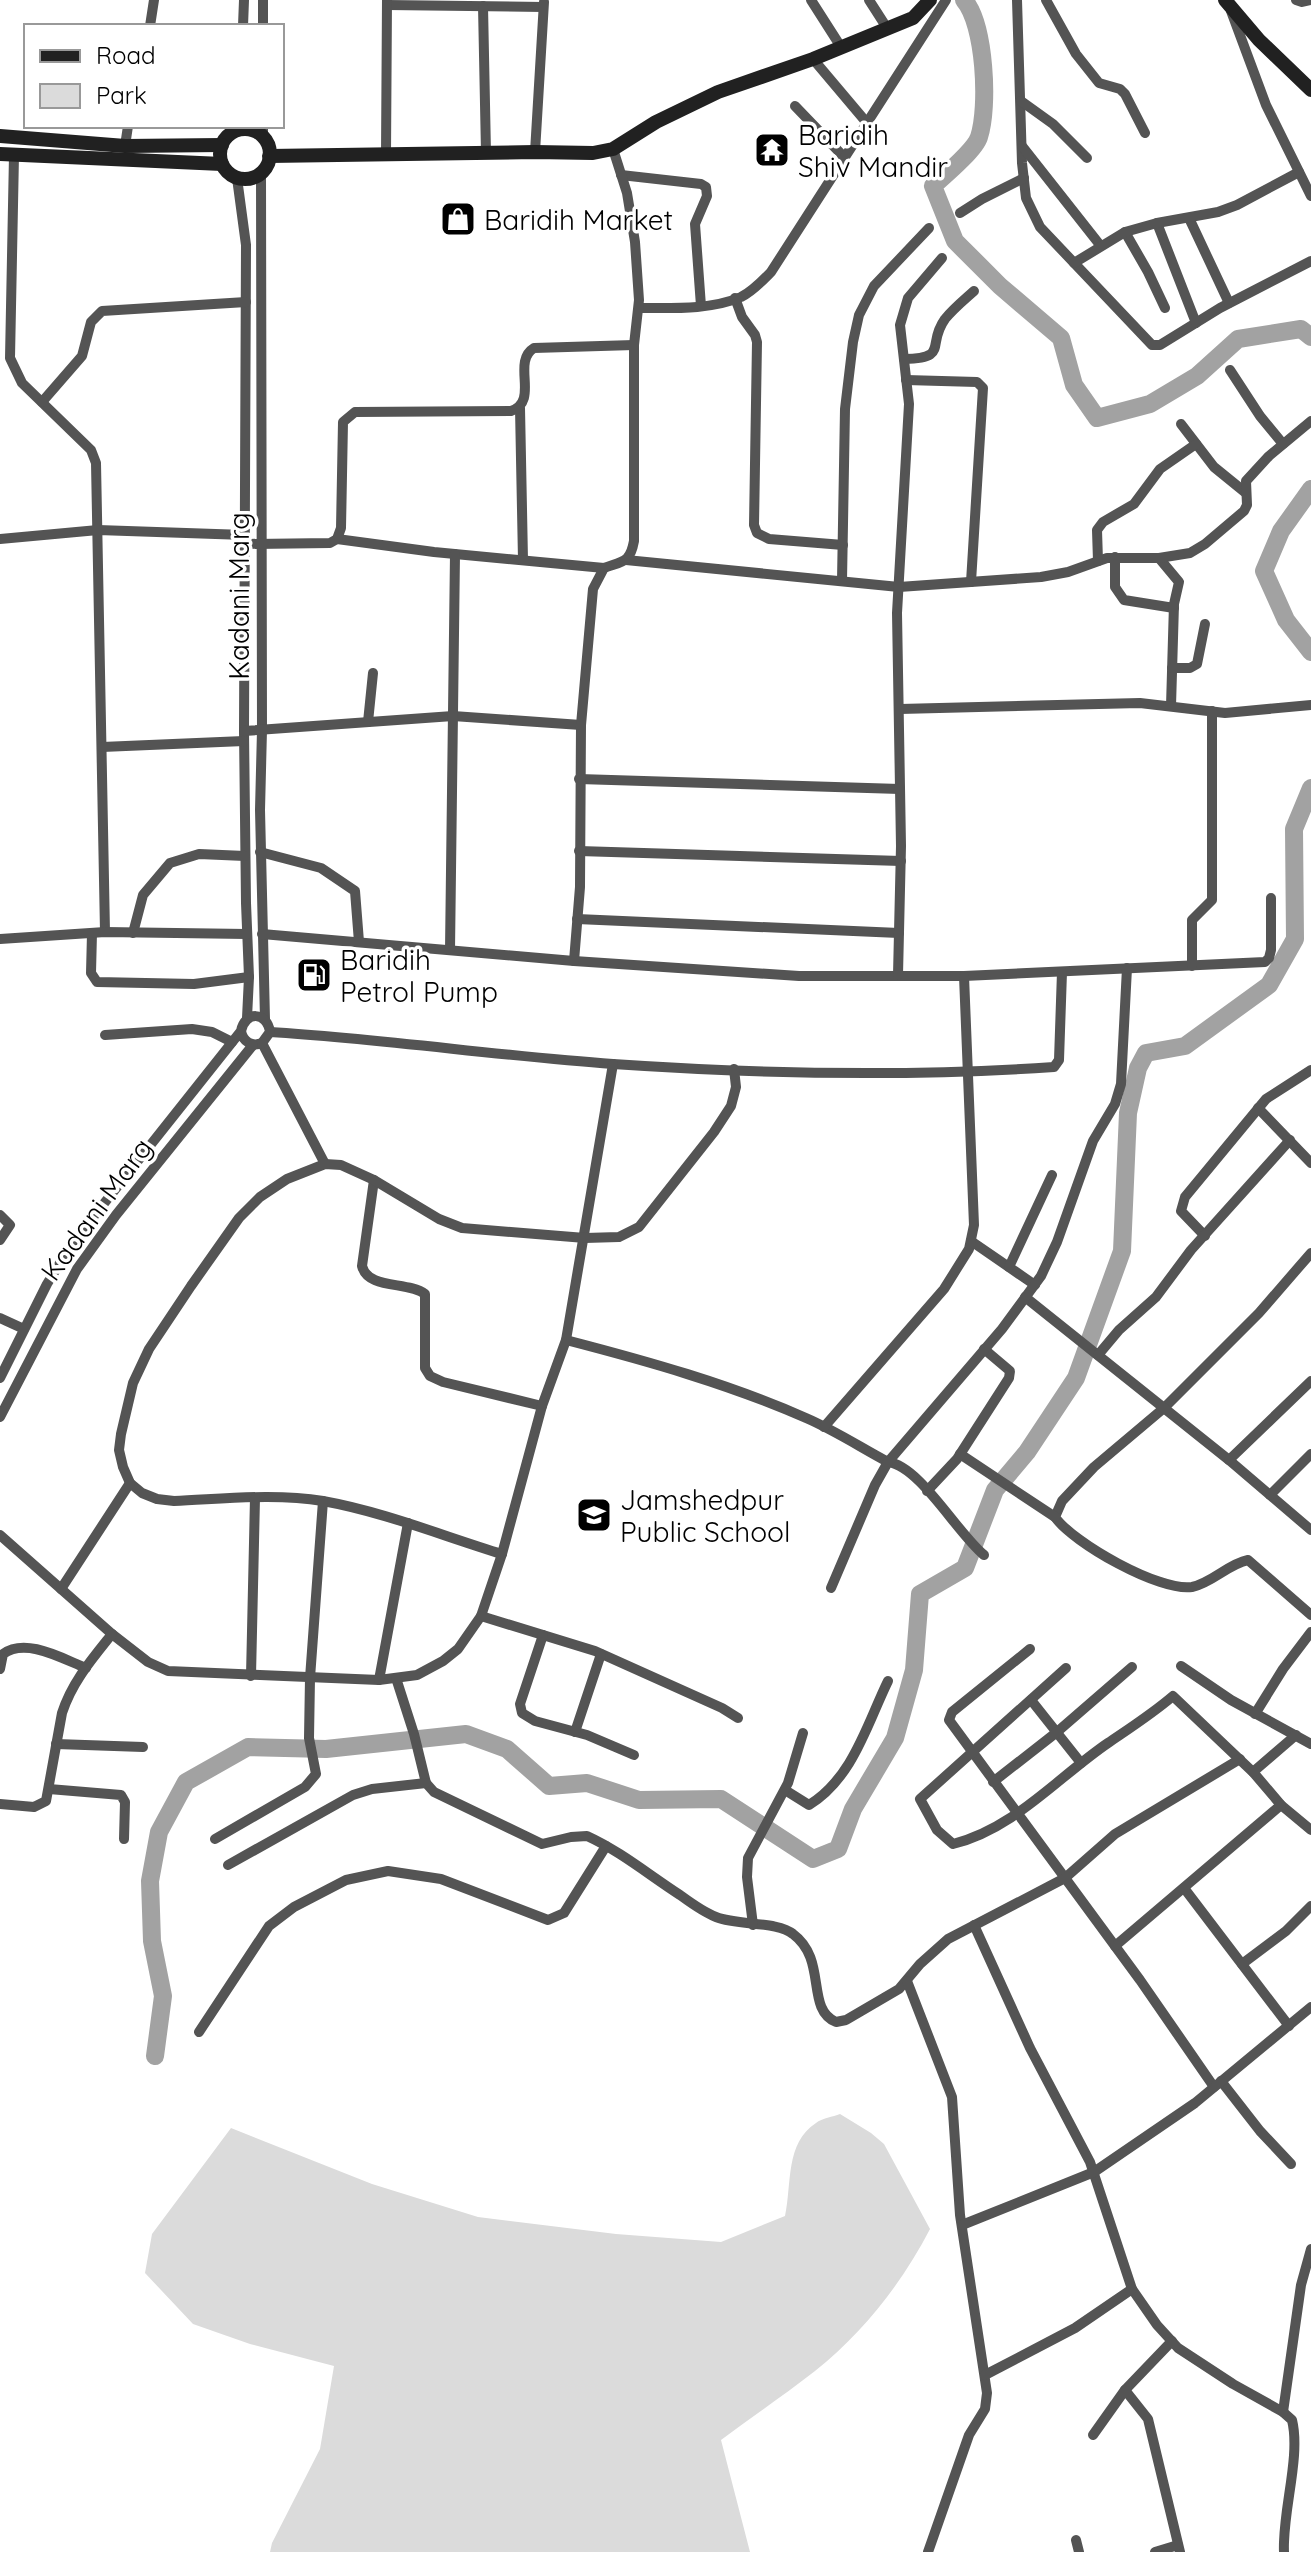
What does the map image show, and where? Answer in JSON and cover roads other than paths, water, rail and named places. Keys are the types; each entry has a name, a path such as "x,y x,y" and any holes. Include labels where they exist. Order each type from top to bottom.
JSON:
{"street":[{"path":"150,24 154,0"},
{"path":"243,24 244,0"},
{"path":"263,0 263,24"},
{"path":"811,0 841,47"},
{"path":"869,0 887,28"},
{"path":"1017,0 1024,178 1031,212 1040,227 1152,345 1160,345 1229,303 1311,261"},
{"path":"1046,0 1076,54 1099,83 1120,89 1125,94 1145,133"},
{"path":"1296,0 1310,0"},
{"path":"269,156 593,153 613,149 666,117 718,92 813,59 913,18 939,1"},
{"path":"639,308 701,306 735,298 756,286 771,272 867,123 939,1"},
{"path":"386,154 387,2 544,4 535,152"},
{"path":"1227,2 1259,40 1311,90"},
{"path":"1227,2 1266,105 1311,196"},
{"path":"476,4 486,153"},
{"path":"813,59 867,123"},
{"path":"1021,101 1053,124 1087,158"},
{"path":"795,106 845,158"},
{"path":"125,146 128,128"},
{"path":"240,128 263,131 269,156 261,173 246,179 230,174 222,164 220,153 232,132 240,128"},
{"path":"0,136 125,146 222,145"},
{"path":"1022,146 1100,245"},
{"path":"0,539 98,530 245,540 262,544 330,543 337,539 604,568 626,560 632,554 634,541 634,345 639,308 635,242 627,193 613,149"},
{"path":"105,932 97,473 91,450 22,383 10,358 5,312 7,155 222,164"},
{"path":"1074,263 1125,232 1208,215 1237,205 1299,172"},
{"name":"Kadani Marg","path":"261,173 260,852 265,1019"},
{"path":"621,175 706,187 707,196 695,224 701,306"},
{"name":"Kadani Marg","path":"237,178 246,245 244,736 249,977 247,1018"},
{"path":"960,213 1024,178"},
{"path":"1189,218 1229,303"},
{"path":"1157,223 1196,323"},
{"path":"842,581 845,409 859,315 874,286 929,228"},
{"path":"1125,232 1165,308"},
{"path":"898,975 901,861 899,587 909,404 900,325 908,298 942,258"},
{"path":"904,359 924,359 932,354 944,320 974,291"},
{"path":"735,298 757,342 754,525 757,533 769,539 843,545"},
{"path":"42,402 82,356 91,322 102,311 246,302"},
{"path":"523,560 520,408 524,402 527,352 534,348 634,345"},
{"path":"1230,370 1283,444"},
{"path":"906,380 977,382 983,388 971,582"},
{"path":"337,539 341,528 343,422 347,416 365,410 511,411 520,408"},
{"path":"626,560 899,587 1041,577 1115,557 1159,558 1190,553 1244,511 1247,505 1246,481 1311,421"},
{"path":"1181,424 1214,467 1246,493"},
{"path":"1098,561 1097,530 1103,522 1134,504 1160,469 1196,444"},
{"path":"450,950 455,554"},
{"path":"1115,557 1115,587 1124,600 1174,608"},
{"path":"1159,558 1179,582 1174,608 1171,706"},
{"path":"574,961 581,725 593,589 604,568"},
{"path":"1172,668 1190,668 1197,664 1205,624"},
{"path":"368,722 373,673"},
{"path":"900,709 1140,703 1225,713 1311,705"},
{"path":"1192,966 1192,920 1212,900 1212,711"},
{"path":"102,747 244,736 262,730 453,716 581,725"},
{"path":"579,779 900,789"},
{"path":"579,851 901,861"},
{"path":"260,852 321,868 355,891 359,942"},
{"path":"133,933 143,895 170,863 199,854 245,856"},
{"path":"262,934 574,961 799,976 964,976 1265,962 1271,950 1271,898"},
{"path":"577,919 899,933"},
{"path":"0,939 105,932 247,934"},
{"path":"92,933 91,973 97,982 194,984 249,977"},
{"path":"831,1588 888,1462 1035,1285 1057,1242 1093,1141 1115,1104 1121,1084 1127,968"},
{"path":"258,1044 270,1032 350,1037 613,1064 795,1073 968,1073 1057,1065 1062,972"},
{"path":"824,1427 944,1289 971,1241 974,1225 964,976"},
{"path":"270,1032 265,1019 256,1015 247,1018 241,1031 245,1040 258,1044 325,1164"},
{"path":"105,1035 192,1029 212,1032 232,1042"},
{"name":"Kadani Marg","path":"0,1378 71,1245 241,1031"},
{"name":"Kadani Marg","path":"0,1417 77,1269 116,1215 258,1044"},
{"path":"0,1535 112,1634 148,1662 168,1671 379,1680 417,1675 443,1661 458,1649 481,1616 502,1554 542,1406 566,1340 613,1064"},
{"path":"502,1554 408,1523 323,1501 157,1499 142,1493 130,1483 119,1450 133,1383 149,1349 239,1218 260,1197 287,1179 325,1164 341,1165 374,1180 439,1219 462,1228 585,1238 619,1237 639,1227 731,1106 736,1087 734,1069"},
{"path":"1205,1236 1181,1211 1185,1197 1258,1108 1274,1092 1311,1070"},
{"path":"1258,1108 1311,1163"},
{"path":"1095,1352 1156,1297 1178,1265 1290,1140"},
{"path":"1009,1267 1052,1175"},
{"path":"374,1180 362,1266 364,1274 425,1294 425,1368 430,1376 443,1382 542,1406"},
{"path":"0,1215 10,1225 0,1240"},
{"path":"971,1241 1035,1285"},
{"path":"1055,1517 1062,1501 1094,1467 1164,1408 1259,1313 1311,1253"},
{"path":"1025,1297 1229,1460 1311,1530"},
{"path":"0,1318 24,1329"},
{"path":"566,1340 640,1359 742,1393 824,1427 904,1468 984,1555"},
{"path":"927,1491 960,1454 1010,1374 1007,1367 984,1349"},
{"path":"1229,1460 1311,1381"},
{"path":"960,1454 1011,1486 1117,1564 1175,1586 1189,1587 1248,1560 1311,1615"},
{"path":"1270,1495 1311,1454"},
{"path":"61,1589 130,1483"},
{"path":"251,1676 255,1498"},
{"path":"215,1839 305,1787 316,1774 309,1738 310,1678 323,1501"},
{"path":"379,1680 408,1523"},
{"path":"481,1616 601,1654 738,1718"},
{"path":"1255,1714 1311,1632"},
{"path":"0,1804 41,1806 46,1801 66,1699 112,1634"},
{"path":"543,1635 520,1709 522,1713 535,1721 575,1732 634,1755"},
{"path":"0,1669 3,1654 20,1648 47,1652 86,1668"},
{"path":"1030,1649 949,1716 949,1720 1218,2084 1291,2164"},
{"path":"575,1732 601,1654"},
{"path":"1181,1666 1255,1714 1311,1744"},
{"path":"993,1782 1132,1667"},
{"path":"1066,1668 920,1799 937,1830 953,1844 972,1839 1017,1814 1173,1696 1253,1772 1281,1805 1311,1830"},
{"path":"396,1678 426,1783 434,1792 542,1844 587,1836 717,1918 785,1928 801,1940 811,1956 816,1971 818,2005 825,2016 836,2022 846,2020 899,1989 920,1964 948,1939 1065,1878 1115,1834 1240,1759"},
{"path":"785,1790 809,1805 833,1783 855,1756 888,1681"},
{"path":"1031,1700 1081,1763"},
{"path":"753,1925 748,1858 785,1790 803,1733"},
{"path":"1253,1772 1296,1735"},
{"path":"56,1744 143,1747"},
{"path":"228,1865 353,1795 372,1789 426,1783"},
{"path":"49,1789 121,1795 125,1802 124,1839"},
{"path":"1115,1946 1281,1805"},
{"path":"199,2032 269,1926 329,1887 367,1873 388,1871 441,1879 548,1920 555,1919 571,1904 606,1846"},
{"path":"1184,1888 1289,2026"},
{"path":"1242,1964 1286,1931 1311,1906"},
{"path":"974,1925 1030,2048 1094,2172 1132,2289 1172,2341 1292,2420 1294,2429 1283,2534 1284,2552"},
{"path":"907,1981 952,2097 962,2225 987,2393 985,2409 969,2435 928,2552"},
{"path":"962,2225 1094,2172 1218,2084 1311,2007"},
{"path":"1283,2412 1301,2285 1311,2249"},
{"path":"985,2375 1075,2328 1132,2289"},
{"path":"1093,2435 1125,2390 1172,2341"},
{"path":"1125,2390 1148,2419 1179,2548 1155,2552"},
{"path":"1076,2540 1079,2552"}],"waterway":[{"path":"964,0 977,27 981,46 984,87 982,123 972,149 933,186 955,241 1000,286 1061,338 1074,385 1097,418 1150,404 1197,376 1238,339 1301,329 1311,337"},
{"path":"1311,489 1281,531 1264,571 1286,620 1311,652"},
{"path":"155,2056 163,1996 152,1941 150,1881 159,1832 186,1782 248,1747 326,1749 466,1734 507,1749 549,1786 587,1783 639,1800 721,1799 813,1859 838,1849 853,1809 895,1738 914,1670 920,1594 965,1568 995,1490 1027,1452 1076,1378 1122,1251 1128,1113 1138,1068 1146,1053 1185,1046 1269,985 1295,939 1294,829 1311,788"}],"place":[{"name":"Baridih Shiv Mandir","path":"772,150"},
{"name":"Baridih Market","path":"458,219"},
{"name":"Baridih Petrol Pump","path":"314,975"},
{"name":"Jamshedpur Public School","path":"594,1515"}]}
